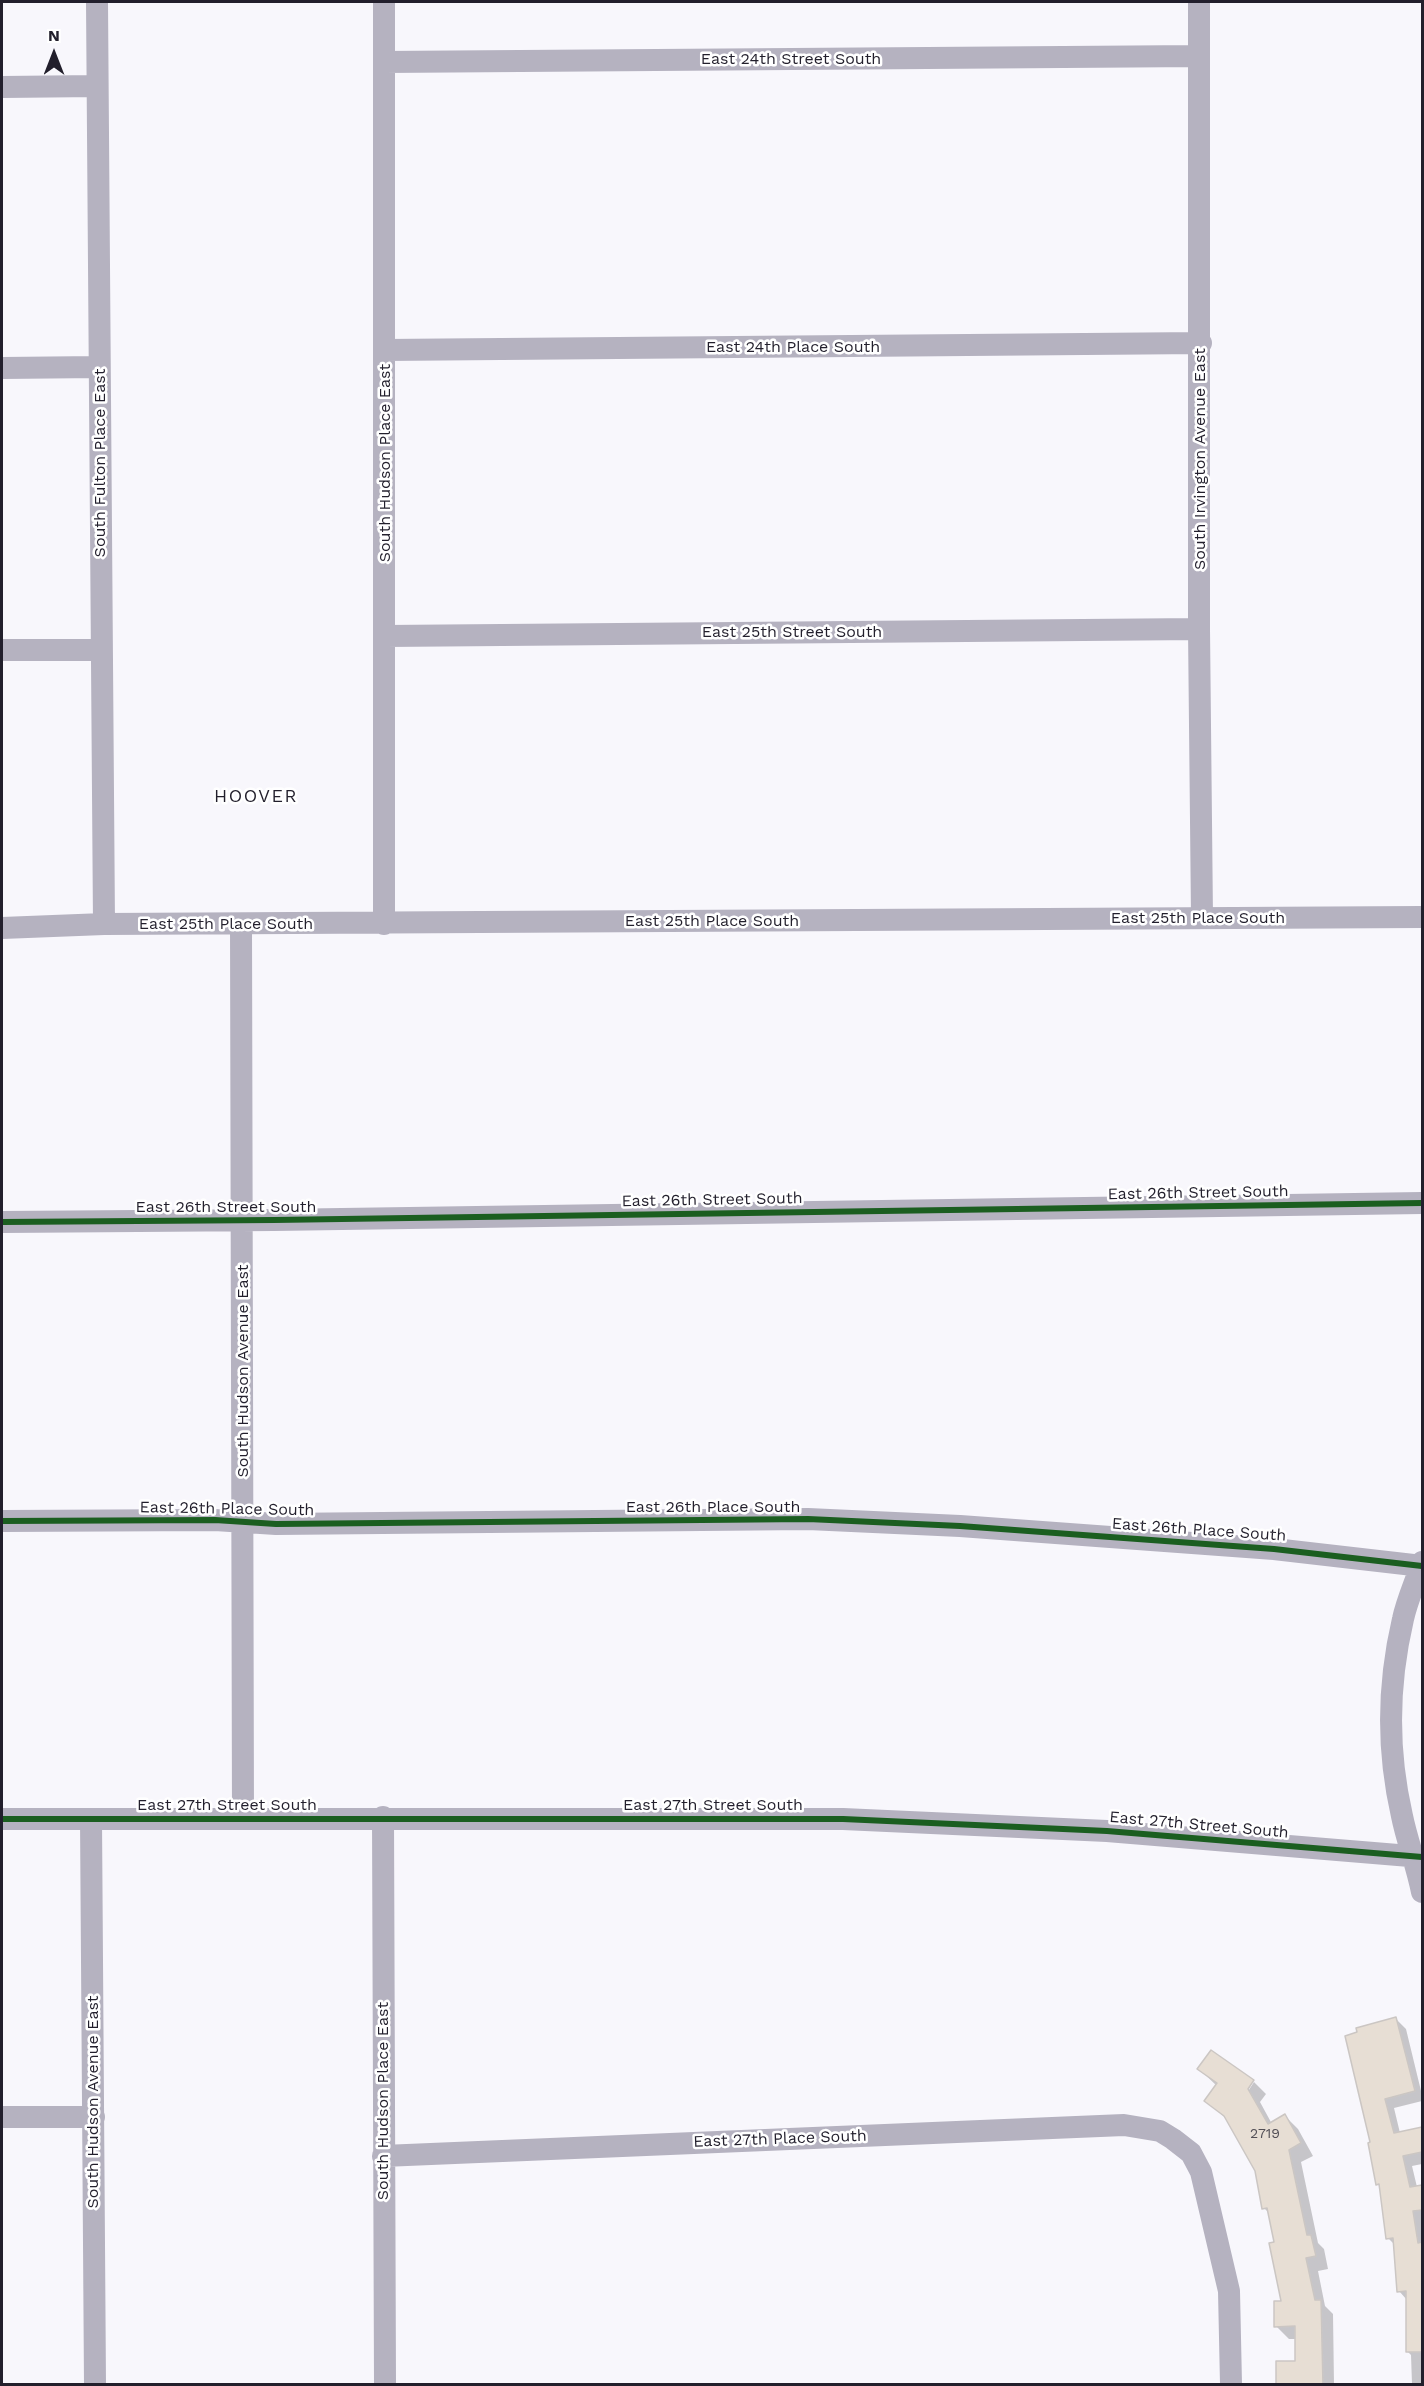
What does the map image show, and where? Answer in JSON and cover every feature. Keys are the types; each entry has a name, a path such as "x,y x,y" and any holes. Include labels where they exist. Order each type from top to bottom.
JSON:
{"street":[{"name":"South Fulton Place East","path":"97,2 104,924"},
{"name":"South Hudson Place East","path":"384,2 386,636 384,924"},
{"name":"South Irvington Avenue East","path":"1199,2 1198,629 1202,917"},
{"name":"East 24th Street South","path":"384,62 1199,56"},
{"path":"2,87 97,86"},
{"name":"East 24th Place South","path":"385,350 1200,343"},
{"path":"2,368 99,367"},
{"name":"East 25th Street South","path":"386,636 1198,629"},
{"path":"2,650 101,650"},
{"name":"East 25th Place South","path":"2,928 104,924 1422,917"},
{"name":"South Hudson Avenue East","path":"241,924 243,1818"},
{"name":"East 26th Street South","path":"2,1222 242,1221 1422,1203"},
{"name":"East 26th Place South","path":"2,1521 808,1519 960,1526 1251,1547 1422,1565"},
{"path":"1422,1565 1403,1617 1394,1671 1391,1718 1392,1761 1402,1817 1418,1857 1422,1892"},
{"name":"South Hudson Place East","path":"383,1817 385,2385"},
{"name":"East 27th Street South","path":"2,1819 383,1817 843,1819 1107,1831 1418,1857"},
{"name":"South Hudson Avenue East","path":"91,1819 95,2385"},
{"path":"2,2117 94,2117"},
{"name":"East 27th Place South","path":"383,2156 1124,2125 1160,2131 1191,2153 1201,2172 1224,2260 1231,2319 1231,2385"}],"building":[{"path":"1396,2017 1415,2091 1385,2099 1394,2133 1422,2127 1422,2152 1403,2156 1410,2187 1422,2185 1422,2210 1413,2211 1418,2243 1422,2242 1422,2352 1406,2352 1406,2291 1397,2292 1393,2238 1386,2239 1379,2184 1376,2185 1368,2143 1370,2142 1345,2036 1357,2032 1356,2028"},
{"path":"1211,2050 1254,2080 1248,2089 1268,2124 1285,2114 1301,2143 1289,2150 1307,2235 1311,2235 1316,2256 1306,2258 1315,2300 1321,2300 1323,2385 1276,2385 1276,2361 1295,2361 1295,2326 1274,2327 1274,2301 1281,2301 1269,2243 1274,2242 1267,2208 1262,2209 1255,2171 1224,2116 1204,2101 1217,2083 1197,2069"}],"cycle path":[{"path":"2,1222 1422,1203"},
{"path":"2,1521 215,1520 276,1524 808,1519 960,1526 1274,1549 1422,1566"},
{"path":"2,1819 843,1819 1107,1831 1422,1857"}],"district":[{"name":"HOOVER","path":"256,797"}]}
